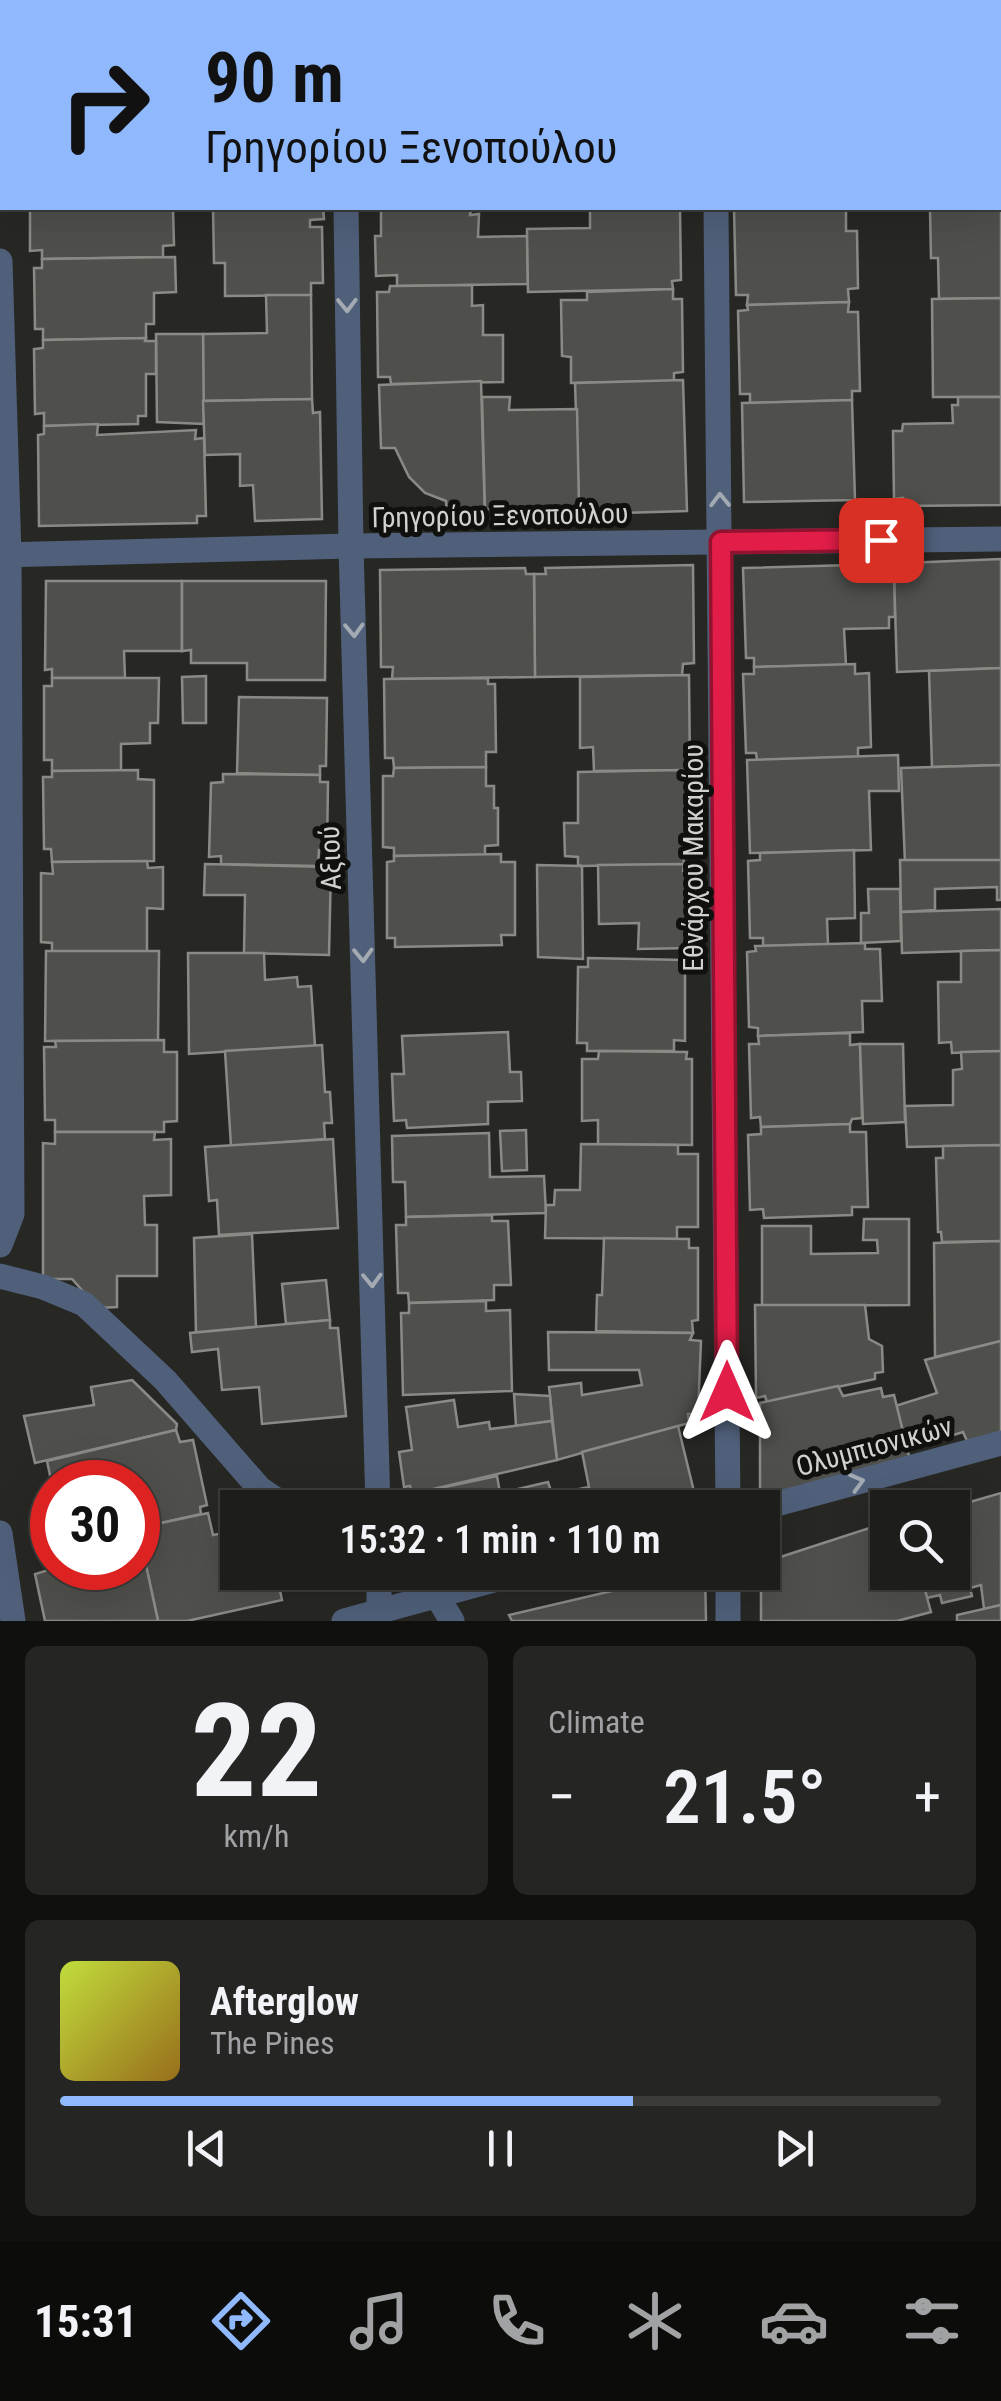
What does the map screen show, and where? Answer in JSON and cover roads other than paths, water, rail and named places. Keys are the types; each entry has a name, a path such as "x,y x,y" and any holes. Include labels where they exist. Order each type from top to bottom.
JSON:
{"street":[{"name":"Αξιού","path":"346,210 351,546 377,1490"},
{"name":"Εθνάρχου Μακαρίου","path":"716,210 728,1490"},
{"path":"0,261 12,1214 0,1245"},
{"name":"Γρηγορίου Ξενοπούλου","path":"4,555 351,546 1001,539"},
{"path":"0,1276 43,1287 84,1304 165,1380 261,1490"},
{"name":"Ολυμπιονικών","path":"780,1503 1001,1443"},
{"path":"0,1533 13,1621"},
{"path":"379,1590 379,1612"},
{"path":"344,1621 459,1590"},
{"path":"728,1590 728,1621"},
{"path":"437,1596 452,1621"}]}
